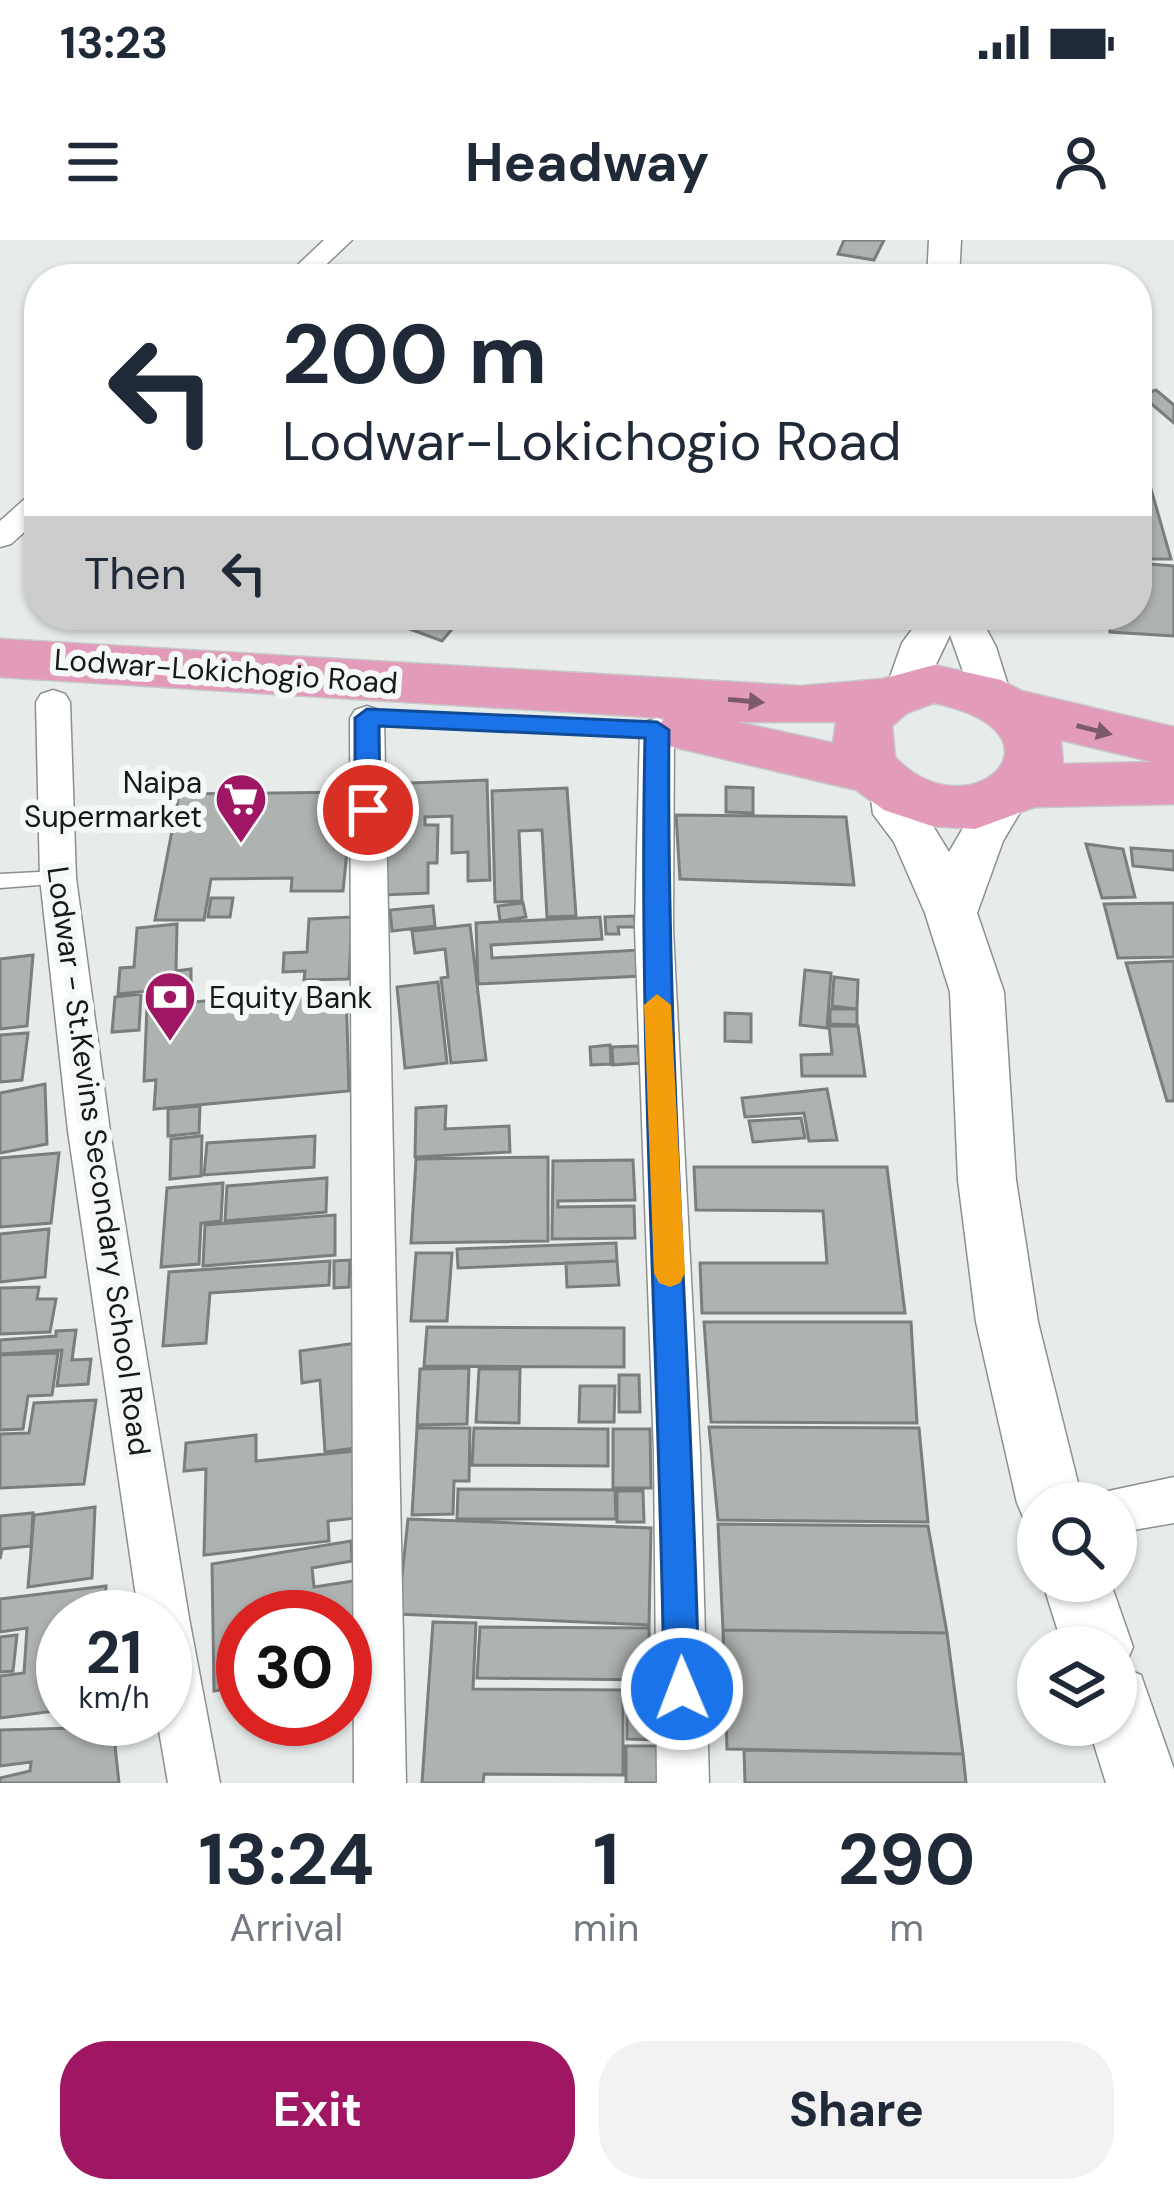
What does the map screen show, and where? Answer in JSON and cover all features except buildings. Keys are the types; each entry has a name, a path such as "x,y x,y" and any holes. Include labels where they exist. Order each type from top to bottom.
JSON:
{"highway":[{"name":"Lodwar-Lokichogio Road","path":"0,658 801,706 895,693"},
{"path":"1174,747 1002,702 962,686 895,693 867,714 860,734 862,754 884,782 949,808 1014,792 1174,783"},
{"name":"Lodwar-Lokichogio Road","path":"26,700 696,732 884,782"},
{"path":"1002,702 1030,728 1037,748 1035,768 1014,792"}],"main road":[{"path":"884,782 898,814 915,833 951,913 977,992 987,1180 1007,1322 1045,1482"},
{"path":"951,913 979,837 1014,792"},
{"path":"1130,1746 1142,1783"}],"street":[{"path":"313,264 339,240"},
{"path":"0,537 24,516"},
{"path":"895,693 933,630"},
{"path":"967,630 1002,702"},
{"name":"Lodwar - St.Kevins Secondary School Road","path":"26,700 58,878 89,1131 160,1590"},
{"path":"367,718 380,1783"},
{"path":"657,730 654,929 677,1453 683,1783"},
{"path":"1137,1506 1174,1500"},
{"name":"Lodwar - St.Kevins Secondary School Road","path":"187,1746 194,1783"}],"lane":[{"path":"0,881 58,878"}],"slow traffic":[{"path":"657,1005 670,1273"}],"place":[{"name":"Naipa Supermarket","path":"241,845"},
{"name":"Equity Bank","path":"170,1043"}],"route":[{"path":"368,810 367,718 657,730 654,929 677,1453 682,1689"}]}
